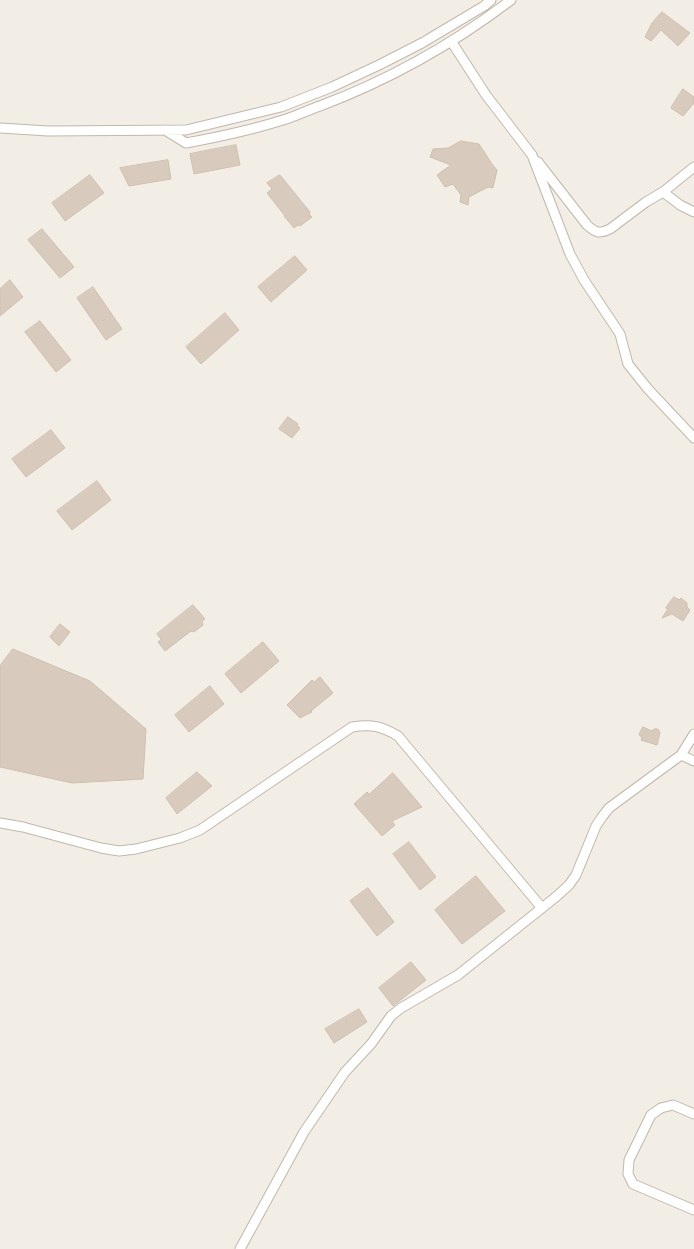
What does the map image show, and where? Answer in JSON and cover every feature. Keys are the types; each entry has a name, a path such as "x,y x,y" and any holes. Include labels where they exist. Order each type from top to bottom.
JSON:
{"street":[{"path":"0,128 48,131 186,130 281,107 332,87 379,65 422,43 484,6 491,0"},
{"path":"165,130 186,143 230,135 285,119 337,100 386,78 451,41 486,19 511,0"},
{"path":"451,41 486,95 592,230 598,232 610,229 646,202 663,192 694,167"},
{"path":"532,154 570,254 584,280 620,334 628,364 648,389 694,438"},
{"path":"663,192 680,205 694,212"},
{"path":"0,823 23,827 101,848 119,851 136,849 180,838 200,830 352,727 368,725 386,729 398,736 542,908"},
{"path":"240,1249 304,1132 345,1072 370,1044 391,1016 401,1008 458,975 569,885 576,875 596,826 609,808 681,755 694,734"},
{"path":"681,755 694,761"},
{"path":"694,1114 673,1105 661,1108 651,1116 629,1160 628,1174 634,1184 694,1210"}],"building":[{"path":"662,12 690,33 678,46 661,30 651,41 645,37 652,23"},
{"path":"683,89 694,97 694,103 683,116 671,108"},
{"path":"461,141 479,144 497,170 493,188 488,187 469,197 468,205 460,202 461,195 453,184 445,187 437,175 451,165 430,157 433,149 448,148"},
{"path":"236,145 240,165 194,174 190,154"},
{"path":"168,160 171,179 129,186 120,168"},
{"path":"90,175 104,193 65,221 52,203"},
{"path":"280,175 310,212 309,214 312,217 300,226 298,225 294,228 267,193 272,189 267,183"},
{"path":"42,229 74,267 60,278 28,240"},
{"path":"295,256 307,270 271,302 258,287"},
{"path":"10,280 23,297 0,316 0,289"},
{"path":"93,287 122,329 106,340 77,298"},
{"path":"225,313 239,330 201,364 186,347"},
{"path":"40,321 71,360 56,372 25,332"},
{"path":"288,417 298,424 297,426 300,428 292,438 279,429"},
{"path":"51,430 65,448 26,477 12,459"},
{"path":"97,481 111,500 72,530 57,511"},
{"path":"674,597 679,600 681,598 687,603 687,607 690,610 683,621 672,614 662,618 668,609 666,608"},
{"path":"193,605 205,619 202,621 203,625 194,632 191,631 165,651 158,642 161,639 157,634"},
{"path":"60,624 70,632 59,646 50,637"},
{"path":"263,642 279,661 241,693 225,674"},
{"path":"13,649 90,681 146,729 143,779 72,783 0,767 0,666"},
{"path":"320,677 333,693 311,711 312,712 300,718 287,705 312,680 314,682"},
{"path":"210,686 224,704 189,732 175,715"},
{"path":"643,727 652,731 654,729 658,729 660,733 657,745 641,740 642,737 639,735"},
{"path":"197,772 212,786 177,814 166,798"},
{"path":"393,773 422,807 392,821 395,825 382,836 354,804 367,792 369,794"},
{"path":"409,842 436,877 420,890 393,854"},
{"path":"476,876 505,911 462,944 435,910"},
{"path":"368,888 394,922 377,936 350,901"},
{"path":"411,962 426,980 393,1006 379,988"},
{"path":"359,1009 367,1022 334,1043 325,1029"}]}
